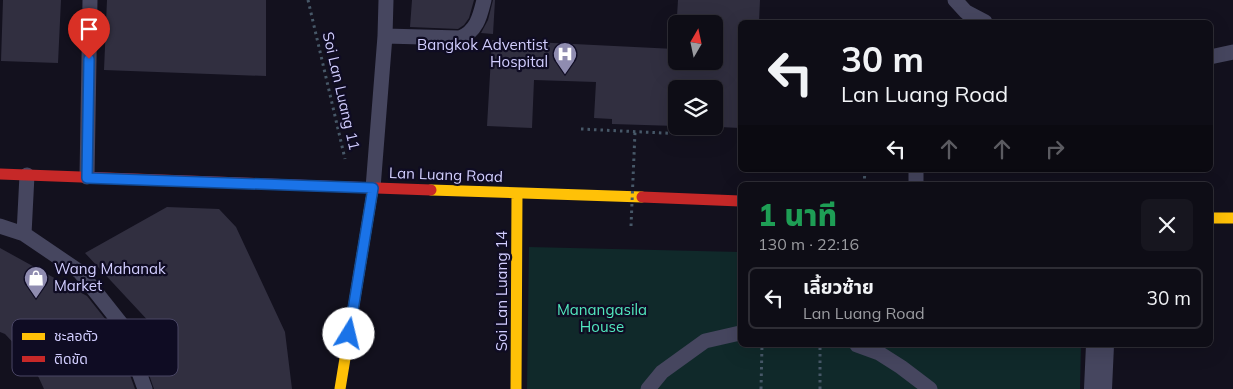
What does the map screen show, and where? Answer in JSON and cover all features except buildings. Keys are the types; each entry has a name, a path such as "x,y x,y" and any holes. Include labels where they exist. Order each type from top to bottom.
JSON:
{"main road":[{"name":"Lan Luang Road","path":"0,174 738,201"},
{"path":"340,389 373,188"},
{"name":"Soi Lan Luang 14","path":"516,389 517,193"},
{"path":"1213,218 1233,218"}],"street":[{"path":"1098,389 1100,347"}],"lane":[{"path":"87,178 90,0"},
{"path":"373,188 386,0"},
{"path":"385,36 460,38 469,34 478,21 484,0"},
{"path":"955,0 966,12 981,20"},
{"path":"1213,56 1233,52"},
{"path":"24,234 27,175"},
{"path":"0,226 24,234 80,272 117,319"},
{"path":"648,389 662,372 706,341 738,333"},
{"path":"862,347 879,353 930,389"},
{"path":"140,376 145,389"}],"path":[{"name":"Soi Lan Luang 11","path":"308,0 351,187"},
{"path":"581,129 668,133"},
{"path":"630,226 635,132"},
{"path":"761,389 762,347"},
{"path":"820,347 820,389"}],"green space":[{"name":"Manangasila House","path":"529,247 738,252 738,347 1081,347 1080,389 527,389"}],"traffic: slow":[{"path":"340,389 373,188"},
{"path":"431,190 642,197"},
{"path":"516,389 517,193"},
{"path":"1213,218 1233,218"}],"traffic: jam":[{"path":"0,174 431,190"},
{"path":"642,197 738,201"}],"place":[{"name":"Bangkok Adventist Hospital","path":"565,75"},
{"name":"Wang Mahanak Market","path":"36,299"}],"route":[{"path":"89,59 87,178 373,188 349,334"}]}
